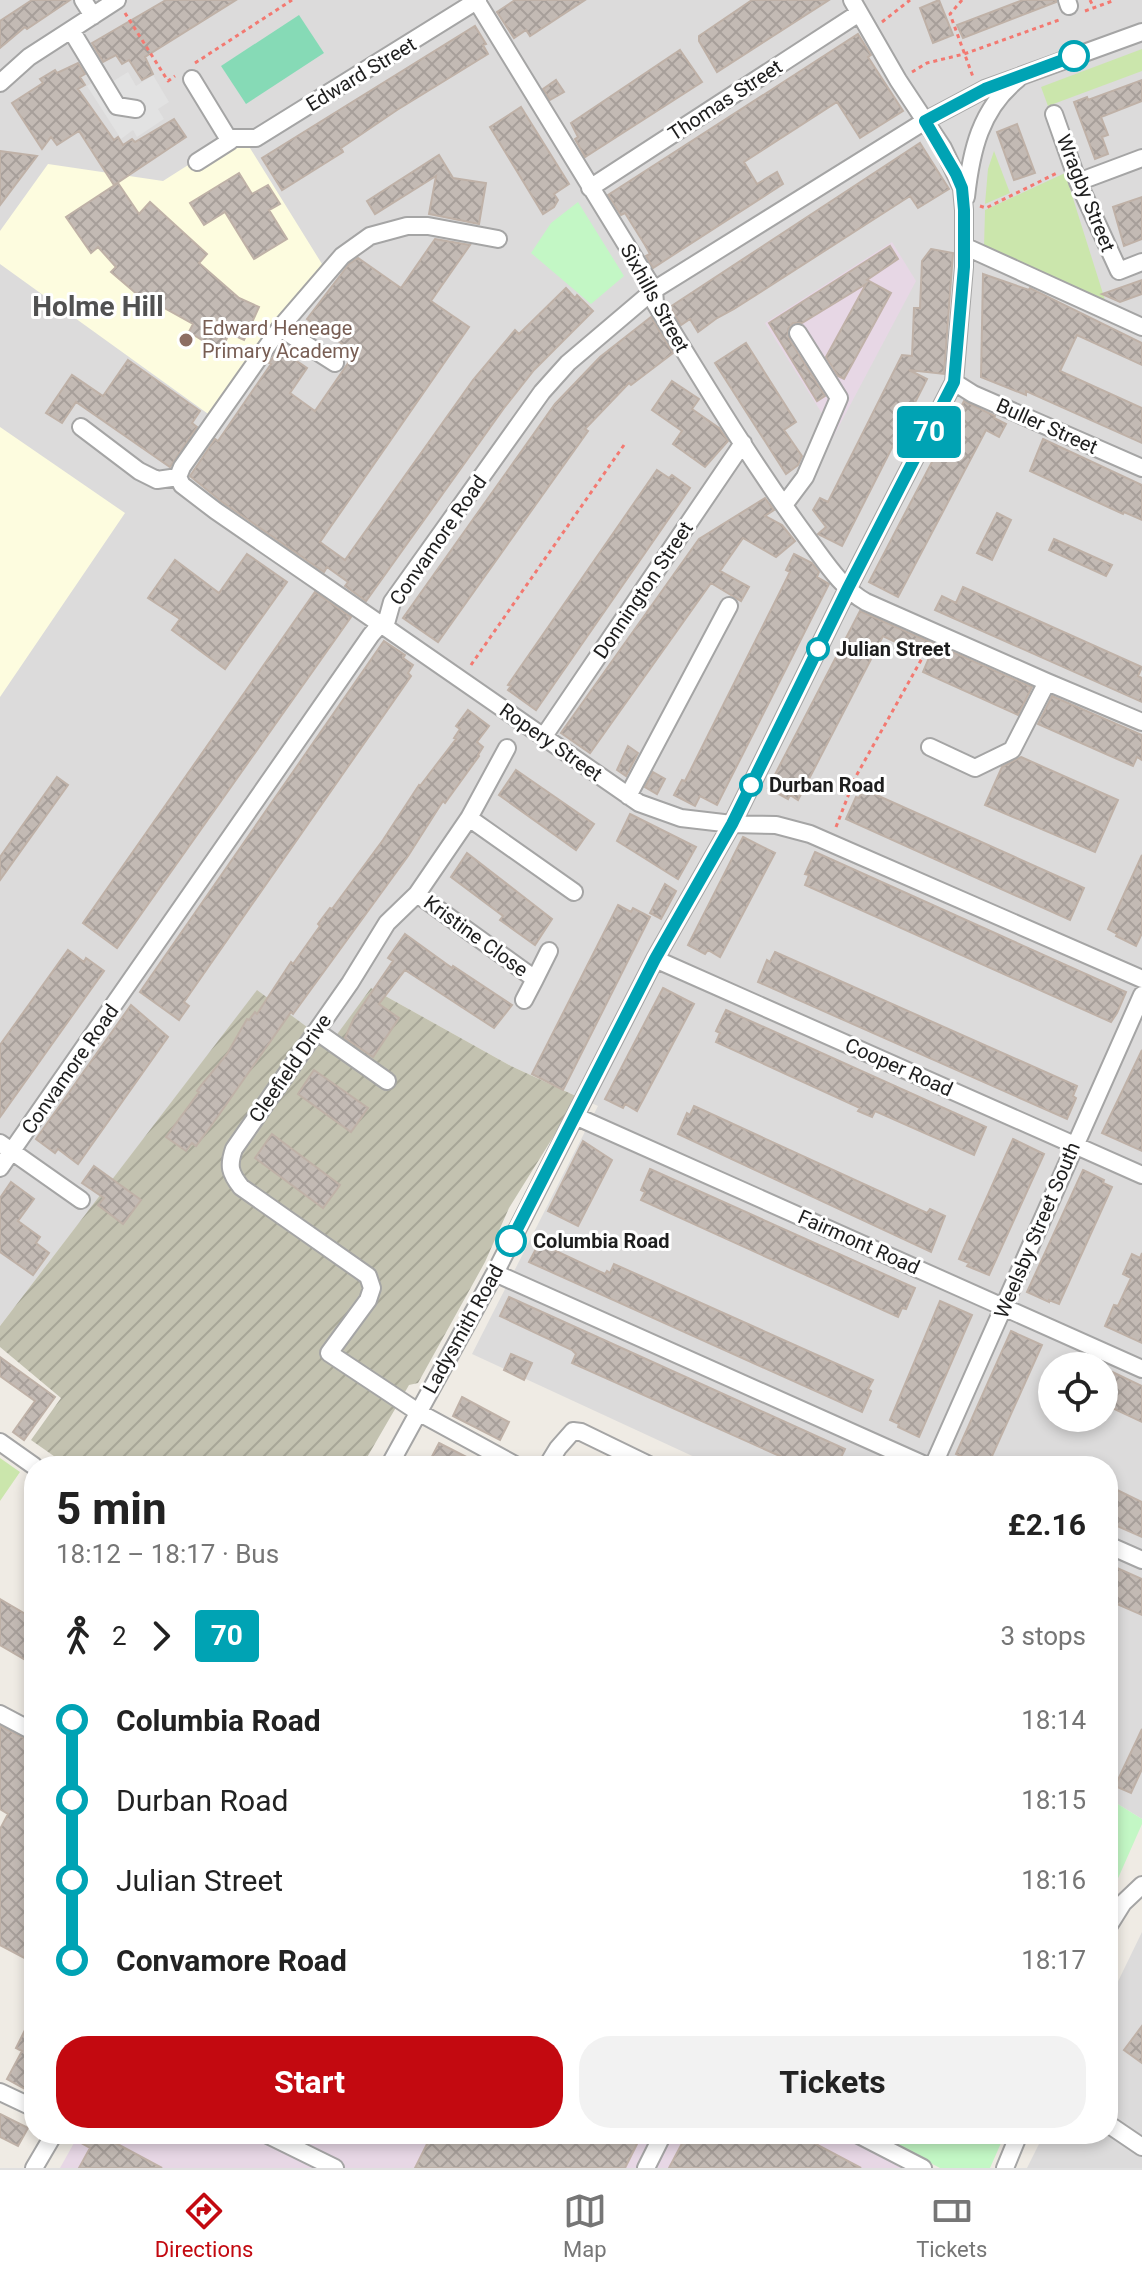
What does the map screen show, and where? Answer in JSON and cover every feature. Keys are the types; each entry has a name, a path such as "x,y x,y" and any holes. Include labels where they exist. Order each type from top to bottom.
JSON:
{"street":[{"path":"83,0 93,16"},
{"path":"0,83 29,57 117,0"},
{"name":"Edward Street","path":"197,162 234,139 256,138 477,0"},
{"name":"Sixhills Street","path":"477,0 654,290 655,303 743,443 784,505 848,588"},
{"path":"856,6 962,188 964,246 954,382"},
{"name":"Thomas Street","path":"590,188 856,6"},
{"path":"71,30 117,106 136,109"},
{"name":"Convamore Road","path":"0,1168 6,1148 371,635 378,627 384,627 392,602 542,392 568,363 654,290 925,121 979,91 1142,32"},
{"path":"188,72 234,139"},
{"name":"Convamore Road","path":"965,206 970,161 981,126 1008,88 1030,73"},
{"name":"Wragby Street","path":"1054,114 1076,174 1119,271 1142,262"},
{"path":"1076,174 1142,158"},
{"path":"81,427 148,476 157,480 178,477 280,328 342,256 370,236 407,226 428,226 498,239"},
{"path":"964,246 1142,327"},
{"path":"280,328 335,363"},
{"path":"784,505 805,477 839,398 798,333"},
{"name":"Buller Street","path":"954,382 973,394 1142,468"},
{"name":"Ladysmith Road","path":"394,1456 495,1273 655,959 732,824 954,382"},
{"name":"Donnington Street","path":"544,736 743,443"},
{"name":"Ropery Street","path":"178,477 182,485 216,511 639,803 681,818 732,824"},
{"path":"848,588 866,602 1142,722"},
{"path":"628,796 729,606"},
{"path":"930,747 975,768 1012,750 1047,682"},
{"name":"Cleefield Drive","path":"418,1412 329,1353 368,1300 372,1288 368,1276 241,1187 230,1174 230,1159 357,973 387,923 417,894 469,818 507,748"},
{"path":"469,818 574,892"},
{"path":"732,824 776,825 830,841 1142,979"},
{"name":"Kristine Close","path":"417,894 535,979"},
{"name":"Kristine Close","path":"524,1000 549,951"},
{"name":"Cooper Road","path":"655,959 1142,1175"},
{"name":"Weelsby Street South","path":"935,1456 1142,995"},
{"path":"316,1031 387,1081"},
{"name":"Fairmont Road","path":"575,1116 1142,1369"},
{"path":"6,1148 81,1200"},
{"path":"495,1273 907,1456"},
{"path":"418,1412 499,1456"},
{"path":"553,1456 573,1431 630,1456"},
{"path":"0,1442 24,1459"},
{"path":"1118,1549 1142,1560"},
{"path":"0,1714 24,1727"},
{"path":"1118,1911 1142,1885"},
{"path":"0,2092 24,2103"},
{"path":"1118,2131 1142,2147"},
{"path":"34,2168 48,2144"},
{"path":"286,2144 335,2168"},
{"path":"646,2168 658,2144"},
{"path":"876,2144 923,2168"},
{"path":"1005,2168 1015,2144"}],"path":[{"path":"117,0 168,81 188,72 292,0"},
{"path":"870,31 910,0"},
{"path":"962,0 950,14 979,91"},
{"path":"1090,0 1094,8"},
{"path":"898,80 927,63 964,54 1070,9 1094,8 1115,0"},
{"path":"965,206 986,208 1076,174"},
{"path":"461,678 624,445"},
{"path":"830,841 855,778 937,632"}],"shaded area":[{"path":"0,0 1142,0 1142,1819 1118,1804 1118,1456 692,1456 472,1354 598,1106 511,1066 371,988 331,1045 257,991 0,1326"},
{"path":"128,72 136,86 153,75 169,102 158,109 164,119 137,137 133,130 121,139 87,86 101,77 107,85"},
{"name":"Edward Heneage Primary Academy","path":"240,132 322,264 211,416 0,264 0,231 48,164 163,181"},
{"path":"892,242 916,281 829,445 816,429 823,415 765,323"},
{"path":"0,427 125,513 0,697"},
{"path":"371,988 511,1066 578,1097 509,1208 485,1262 418,1383 409,1385 368,1456 54,1456 31,1440 61,1398 0,1347 0,1326 257,990 330,1044"},
{"path":"1142,1932 1142,2168 1027,2168 1039,2144 1118,2144 1118,1981"},
{"path":"73,2144 888,2144 934,2168 60,2168"}],"green space":[{"path":"299,15 324,53 246,104 221,66"},
{"path":"1142,49 1142,71 1048,106 1041,87"},
{"path":"994,151 1010,193 985,204 988,169"},
{"path":"1065,173 1105,300 984,248 985,210"},
{"path":"578,202 624,276 591,304 531,253 551,223"},
{"path":"0,1458 20,1472 0,1501"},
{"path":"1118,1804 1142,1819 1118,1878"},
{"path":"894,2144 1001,2144 990,2168 940,2168"}],"building":[{"path":"32,0 70,0 27,29 25,27 0,48 0,21"},
{"path":"166,0 236,0 145,57 153,74 142,80 129,60 122,64 116,55 103,62 92,43"},
{"path":"515,0 585,0 530,36 526,30 514,38 497,12"},
{"path":"752,0 829,0 717,72 699,36"},
{"path":"939,0 953,35 933,43 920,8"},
{"path":"1023,0 1056,2 963,38 957,25"},
{"path":"475,26 488,54 397,110 341,148 343,152 282,190 262,158"},
{"path":"858,34 871,55 868,57 903,111 860,138 837,102 744,162 757,184 777,172 783,184 653,268 646,256 650,254 645,245 625,213 621,215 608,195"},
{"path":"680,50 702,82 585,157 571,123"},
{"path":"78,63 85,74 80,77 85,85 78,89 114,140 118,137 123,145 132,139 135,142 174,119 186,137 114,185 79,131 57,145 51,137 42,149 12,103 43,83 40,79 55,70 57,73"},
{"path":"556,80 564,92 550,100 543,89"},
{"path":"1142,80 1142,101 1101,117 1108,135 1102,137 1108,154 1095,159 1074,102 1087,97 1088,100"},
{"path":"521,107 569,184 554,194 558,200 543,214 490,127"},
{"path":"1017,124 1035,173 1014,180 997,132"},
{"path":"920,143 949,189 918,208 910,196 698,332 690,319 681,325 670,307"},
{"path":"0,151 37,156 0,205"},
{"path":"439,155 453,178 486,183 479,224 429,214 436,176 375,214 367,201"},
{"path":"239,173 252,194 268,185 280,204 269,210 287,239 254,259 225,212 204,225 190,203"},
{"path":"118,183 139,214 150,202 207,254 199,263 239,298 259,307 244,340 229,333 221,352 189,332 193,324 157,304 153,308 111,272 116,267 98,247 91,253 66,217"},
{"path":"1142,197 1142,239 1124,246 1113,207"},
{"path":"435,239 470,245 431,301 469,327 320,542 345,560 473,380 515,330 519,334 566,288 593,311 534,370 504,408 366,601 345,586 348,582 327,567 324,572 222,502 190,476 215,439 218,441 279,349 307,368 290,393 315,411 355,353 307,319 349,264 358,258 401,288"},
{"path":"890,246 898,259 867,280 891,293 844,379 838,376 826,357 866,284 802,323 793,323 788,329 789,339 825,396 817,401 769,323"},
{"path":"931,249 953,253 944,374 909,370 927,379 842,546 818,534 826,527 813,510 820,498 828,502 902,355 912,356 914,308 920,308 922,261"},
{"path":"983,274 1030,288 1142,343 1142,365 1077,335 1060,371 1142,408 1142,443 1026,391 1026,395 981,377"},
{"path":"1142,280 1142,294 1120,302 1102,294"},
{"path":"651,317 673,353 631,385 629,383 585,429 588,431 438,642 403,618 555,404 600,357"},
{"path":"746,343 796,422 784,430 802,456 798,465 786,474 715,363"},
{"path":"128,360 200,411 192,423 197,427 170,467 76,402 62,423 46,413 72,375 103,396"},
{"path":"672,381 699,399 692,409 719,428 728,441 705,467 673,444 682,431 652,410"},
{"path":"964,401 1006,424 999,437 986,430 898,597 869,582"},
{"path":"1043,439 1142,485 1142,520 1030,471"},
{"path":"657,470 669,478 672,475 690,488 536,710 508,690 511,686 508,685"},
{"path":"765,498 774,510 765,516 782,525 795,541 776,557 743,538 720,571 749,587 741,601 711,583 590,753 561,733 699,539"},
{"path":"997,513 1011,520 992,560 977,553"},
{"path":"1054,539 1112,565 1106,576 1049,550"},
{"path":"247,554 287,582 225,669 172,630 180,619 148,598 175,560 219,593"},
{"path":"794,554 812,563 819,572 817,577 829,584 717,805 700,796 695,806 674,795 682,780 685,781 790,572 786,570"},
{"path":"963,587 1142,667 1138,676 1142,678 1142,702 935,610 942,596 956,603"},
{"path":"315,592 351,617 117,948 83,923"},
{"path":"860,611 1032,687 1018,715 923,672 929,658 883,636 798,800 790,795 788,799 768,788"},
{"path":"384,641 405,655 403,658 413,665 408,673 411,676 184,1002 189,1006 179,1020 140,992"},
{"path":"1052,696 1142,735 1142,760 1137,757 1133,766 1038,724"},
{"path":"468,710 489,726 477,742 483,747 479,756 445,803 443,801 408,856 293,1014 291,1012 211,1126 196,1146 192,1143 186,1151 166,1137 227,1054 247,1019 255,1012 257,1014 291,962 293,964 320,926 318,924 456,739 460,729 456,726"},
{"path":"628,746 638,753 626,776 617,770"},
{"path":"1021,757 1118,800 1095,852 985,805 1002,767"},
{"path":"516,770 594,824 576,850 499,795"},
{"path":"653,772 665,779 657,794 645,787"},
{"path":"57,777 68,785 0,880 0,857"},
{"path":"863,789 1084,888 1070,920 846,819"},
{"path":"630,814 696,847 678,879 617,841"},
{"path":"743,837 775,853 720,957 708,950 705,954 688,945"},
{"path":"815,852 1126,992 1117,1013 1111,1022 805,885 809,875 805,874"},
{"path":"467,853 552,919 535,945 500,920 503,916 451,877"},
{"path":"1142,855 1142,933 1136,946 1108,929"},
{"path":"665,884 676,891 661,919 650,913"},
{"path":"618,905 631,912 633,908 650,917 563,1090 532,1074"},
{"path":"405,934 512,1005 494,1028 405,970 379,1004 399,1018 373,1057 345,1038 354,1018 393,961 388,958"},
{"path":"68,950 104,971 0,1117 0,1045"},
{"path":"775,952 1077,1086 1073,1096 1076,1098 1067,1119 758,982 767,960 770,962"},
{"path":"663,988 694,1004 637,1111 625,1104 623,1108 605,1099"},
{"path":"131,1005 168,1037 78,1164 58,1149 55,1153 36,1139"},
{"path":"726,1010 986,1127 974,1155 875,1111 872,1117 858,1111 860,1108 716,1042 720,1033 716,1031"},
{"path":"1142,1050 1142,1151 1102,1133"},
{"path":"314,1070 368,1108 351,1132 298,1094"},
{"path":"694,1106 927,1213 930,1209 945,1216 931,1252 678,1134 687,1113 690,1115"},
{"path":"272,1134 340,1185 323,1208 255,1158"},
{"path":"1013,1139 1044,1154 989,1275 967,1266 969,1263 959,1259"},
{"path":"583,1141 612,1160 578,1226 548,1211"},
{"path":"94,1166 141,1200 123,1224 98,1205 104,1198 82,1183"},
{"path":"650,1169 915,1288 906,1309 902,1308 898,1317 641,1200 645,1192 641,1190"},
{"path":"1083,1170 1112,1187 1059,1304 1049,1302 1027,1292"},
{"path":"11,1182 34,1199 18,1221 40,1237 36,1243 49,1253 33,1275 0,1252 0,1198"},
{"path":"539,1243 605,1274 607,1271 610,1273 614,1264 873,1380 862,1412 529,1262"},
{"path":"1142,1253 1142,1343 1105,1326 1131,1278 1123,1274 1132,1254 1140,1258"},
{"path":"509,1297 845,1449 842,1456 780,1456 572,1363 576,1354 572,1350 500,1316"},
{"path":"940,1301 972,1315 919,1437 890,1420"},
{"path":"1011,1331 1042,1345 992,1456 956,1454"},
{"path":"511,1354 532,1363 524,1380 504,1370"},
{"path":"0,1357 55,1397 24,1440 13,1432 35,1401 0,1376"},
{"path":"1118,1375 1142,1386 1142,1422 1118,1411"},
{"path":"462,1397 509,1422 500,1440 453,1416"},
{"path":"439,1443 464,1456 432,1456"},
{"path":"1118,1490 1142,1502 1142,1537 1118,1526"},
{"path":"1118,1568 1142,1579 1142,1615 1118,1604"},
{"path":"0,1599 24,1613 24,1659 0,1645"},
{"path":"0,1726 24,1738 24,1958 0,1945 0,1829 8,1814 0,1809"},
{"path":"1142,1729 1142,1769 1131,1793 1118,1787 1118,1780"},
{"path":"1142,2026 1142,2063 1124,2050"},
{"path":"24,2032 24,2088 7,2079 22,2051 16,2048"},
{"path":"0,2114 24,2126 24,2135 18,2146 0,2137"},
{"path":"83,2144 117,2144 162,2168 79,2168 90,2148"},
{"path":"427,2144 637,2144 625,2168 415,2168"},
{"path":"682,2144 816,2144 861,2168 669,2168"}],"bus line":[{"name":"70","path":"511,1241 655,959 732,824 954,382 964,267 962,188 943,148 925,121 985,89 1074,56"}],"place":[{"name":"Edward Heneage Primary Academy","path":"186,340"},
{"name":"Julian Street","path":"818,649"},
{"name":"Durban Road","path":"751,785"},
{"name":"Columbia Road","path":"511,1241"}],"district":[{"name":"Holme Hill","path":"98,306"}]}
